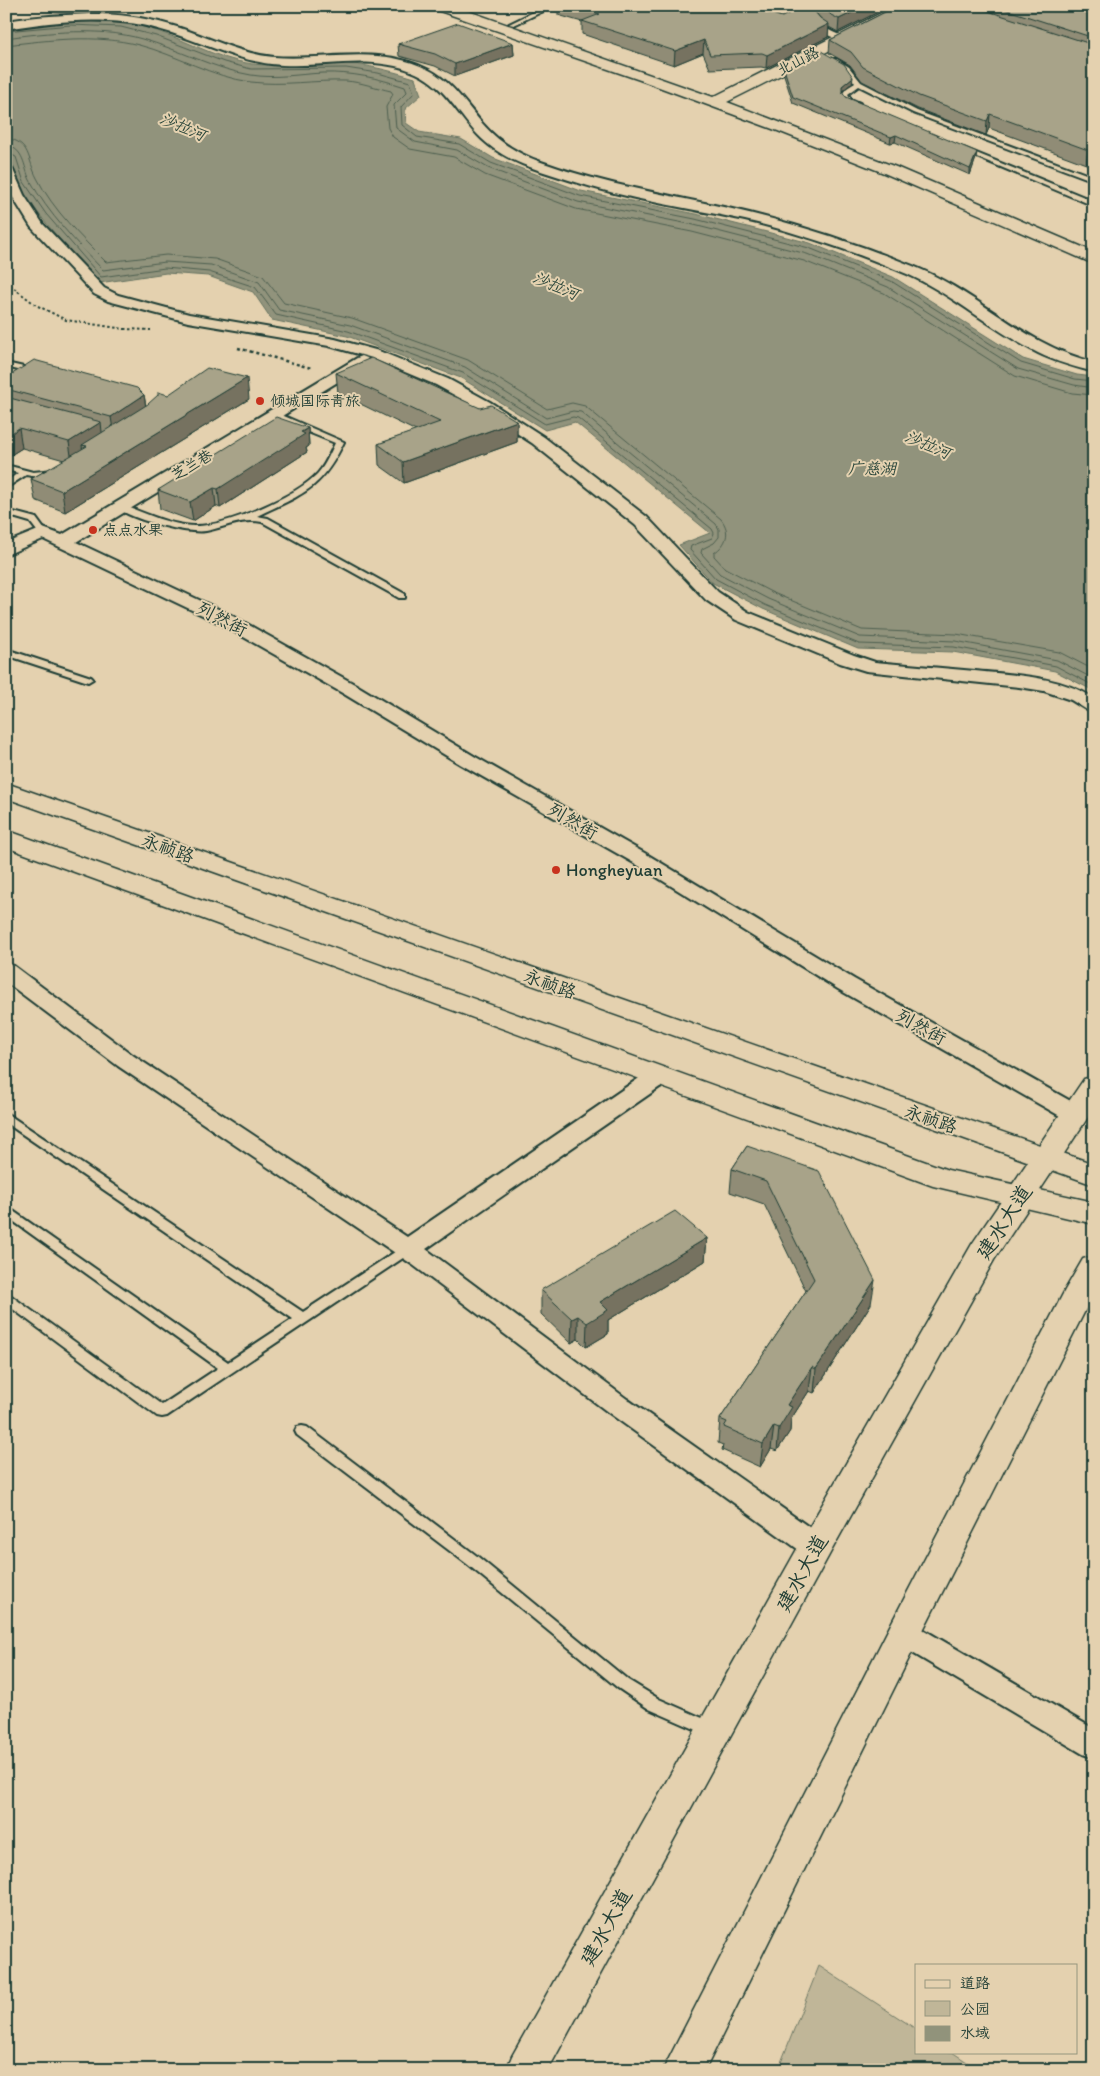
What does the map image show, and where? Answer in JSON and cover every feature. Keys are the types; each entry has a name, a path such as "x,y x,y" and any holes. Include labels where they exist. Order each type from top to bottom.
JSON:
{"main road":[{"path":"439,6 720,99 890,170 1094,259"},
{"path":"462,6 894,162 1094,248"},
{"name":"北山路","path":"720,99 907,6"},
{"name":"永祯路","path":"6,790 1094,1175"},
{"path":"6,838 943,1180 1094,1213"},
{"name":"建水大道","path":"526,2070 816,1547 983,1252 1094,1086"},
{"path":"683,2070 904,1633 1076,1299 1094,1268"}],"street":[{"path":"6,25 61,19 131,20 161,25 267,60 374,59 412,67 443,83 473,121 495,144 522,158 586,181 757,219 850,247 916,273 960,297 1024,340 1051,355 1070,362 1094,367"},
{"path":"6,170 17,196 38,228 90,284 99,291 113,298 188,318 313,338 374,354 442,382 484,405 538,440 641,521 712,596 742,616 847,660 873,667 1038,684 1062,690 1094,706"},
{"path":"6,210 26,209"},
{"name":"芝兰巷","path":"63,542 374,354"},
{"path":"6,550 43,533 63,542"},
{"name":"列然街","path":"63,542 225,619 351,690 467,760 640,859 846,984 1075,1114"},
{"path":"6,971 126,1061 408,1250 618,1406 816,1547"},
{"path":"408,1250 659,1076"},
{"path":"904,1633 1094,1745"}],"lane":[{"path":"512,24 552,6"},
{"path":"808,6 810,14 826,34 844,38"},
{"path":"818,51 847,68 859,83 915,112 1094,179"},
{"path":"859,83 846,92 846,97 866,108"},
{"path":"955,146 1094,204"},
{"path":"6,364 43,374"},
{"path":"122,508 180,527 194,529 211,528 234,519 248,517 297,494 320,476 329,464 340,442 274,415"},
{"path":"6,467 24,472 44,474 61,471"},
{"path":"6,486 24,472"},
{"path":"6,512 33,520 43,533"},
{"path":"248,517 265,520 402,596"},
{"path":"6,652 88,679"},
{"path":"6,1117 303,1320"},
{"path":"6,1210 228,1369"},
{"path":"6,1297 162,1412 408,1250"},
{"path":"302,1430 472,1560 623,1684 654,1704 714,1731"}],"green space":[{"path":"819,1966 915,2028 915,2054 955,2054 979,2070 778,2070"}],"water":[{"name":"广慈湖","path":"49,21 97,21 133,24 171,36 225,57 252,64 348,63 382,69 415,78 421,95 405,109 406,123 419,132 461,139 493,158 581,191 696,214 810,243 893,277 1023,359 1077,375 1094,377 1094,691 1055,671 953,652 858,649 763,609 713,583 679,545 710,533 575,422 545,430 461,378 347,336 272,320 253,292 208,276 166,273 99,283 37,212 20,186 12,162 6,155 6,27"}],"building":[{"path":"572,6 746,6 782,17 804,6 810,6 820,18 829,24 767,55 762,53 710,55 704,40 675,51 582,21 600,14"},
{"path":"822,6 866,6 839,19 831,15"},
{"path":"897,6 972,6 1094,45 1094,148 1088,150 990,114 987,121 919,96 863,67 851,52 830,40"},
{"path":"995,6 1094,6 1094,38"},
{"path":"458,23 513,43 455,64 435,54 398,44"},
{"path":"821,51 844,64 853,77 842,86 842,92 846,97 977,152 970,169 896,135 891,137 793,97 784,69"},
{"path":"371,358 480,408 491,405 517,421 403,462 378,444 440,422 336,373"},
{"path":"34,360 137,388 144,395 111,417 6,389 6,378"},
{"path":"207,368 247,378 62,491 31,479 87,446 82,445 148,404 158,395 158,392 168,395"},
{"path":"6,397 101,422 69,442 19,428 6,437"},
{"path":"276,417 308,428 301,432 305,434 218,489 214,488 190,502 158,490"},
{"path":"747,1146 819,1171 875,1280 816,1369 812,1367 787,1405 792,1407 779,1428 774,1426 763,1444 724,1427 727,1422 720,1419 814,1279 766,1181 732,1169"},
{"path":"675,1211 707,1238 600,1302 608,1310 587,1323 578,1316 572,1319 541,1290"}],"place":[{"name":"倾城国际青旅","path":"260,401"},
{"name":"点点水果","path":"93,530"},
{"name":"Hongheyuan","path":"556,870"}],"water label":[{"name":"沙拉河","path":"183,126"},
{"name":"沙拉河","path":"556,285"},
{"name":"沙拉河","path":"928,444"}]}
